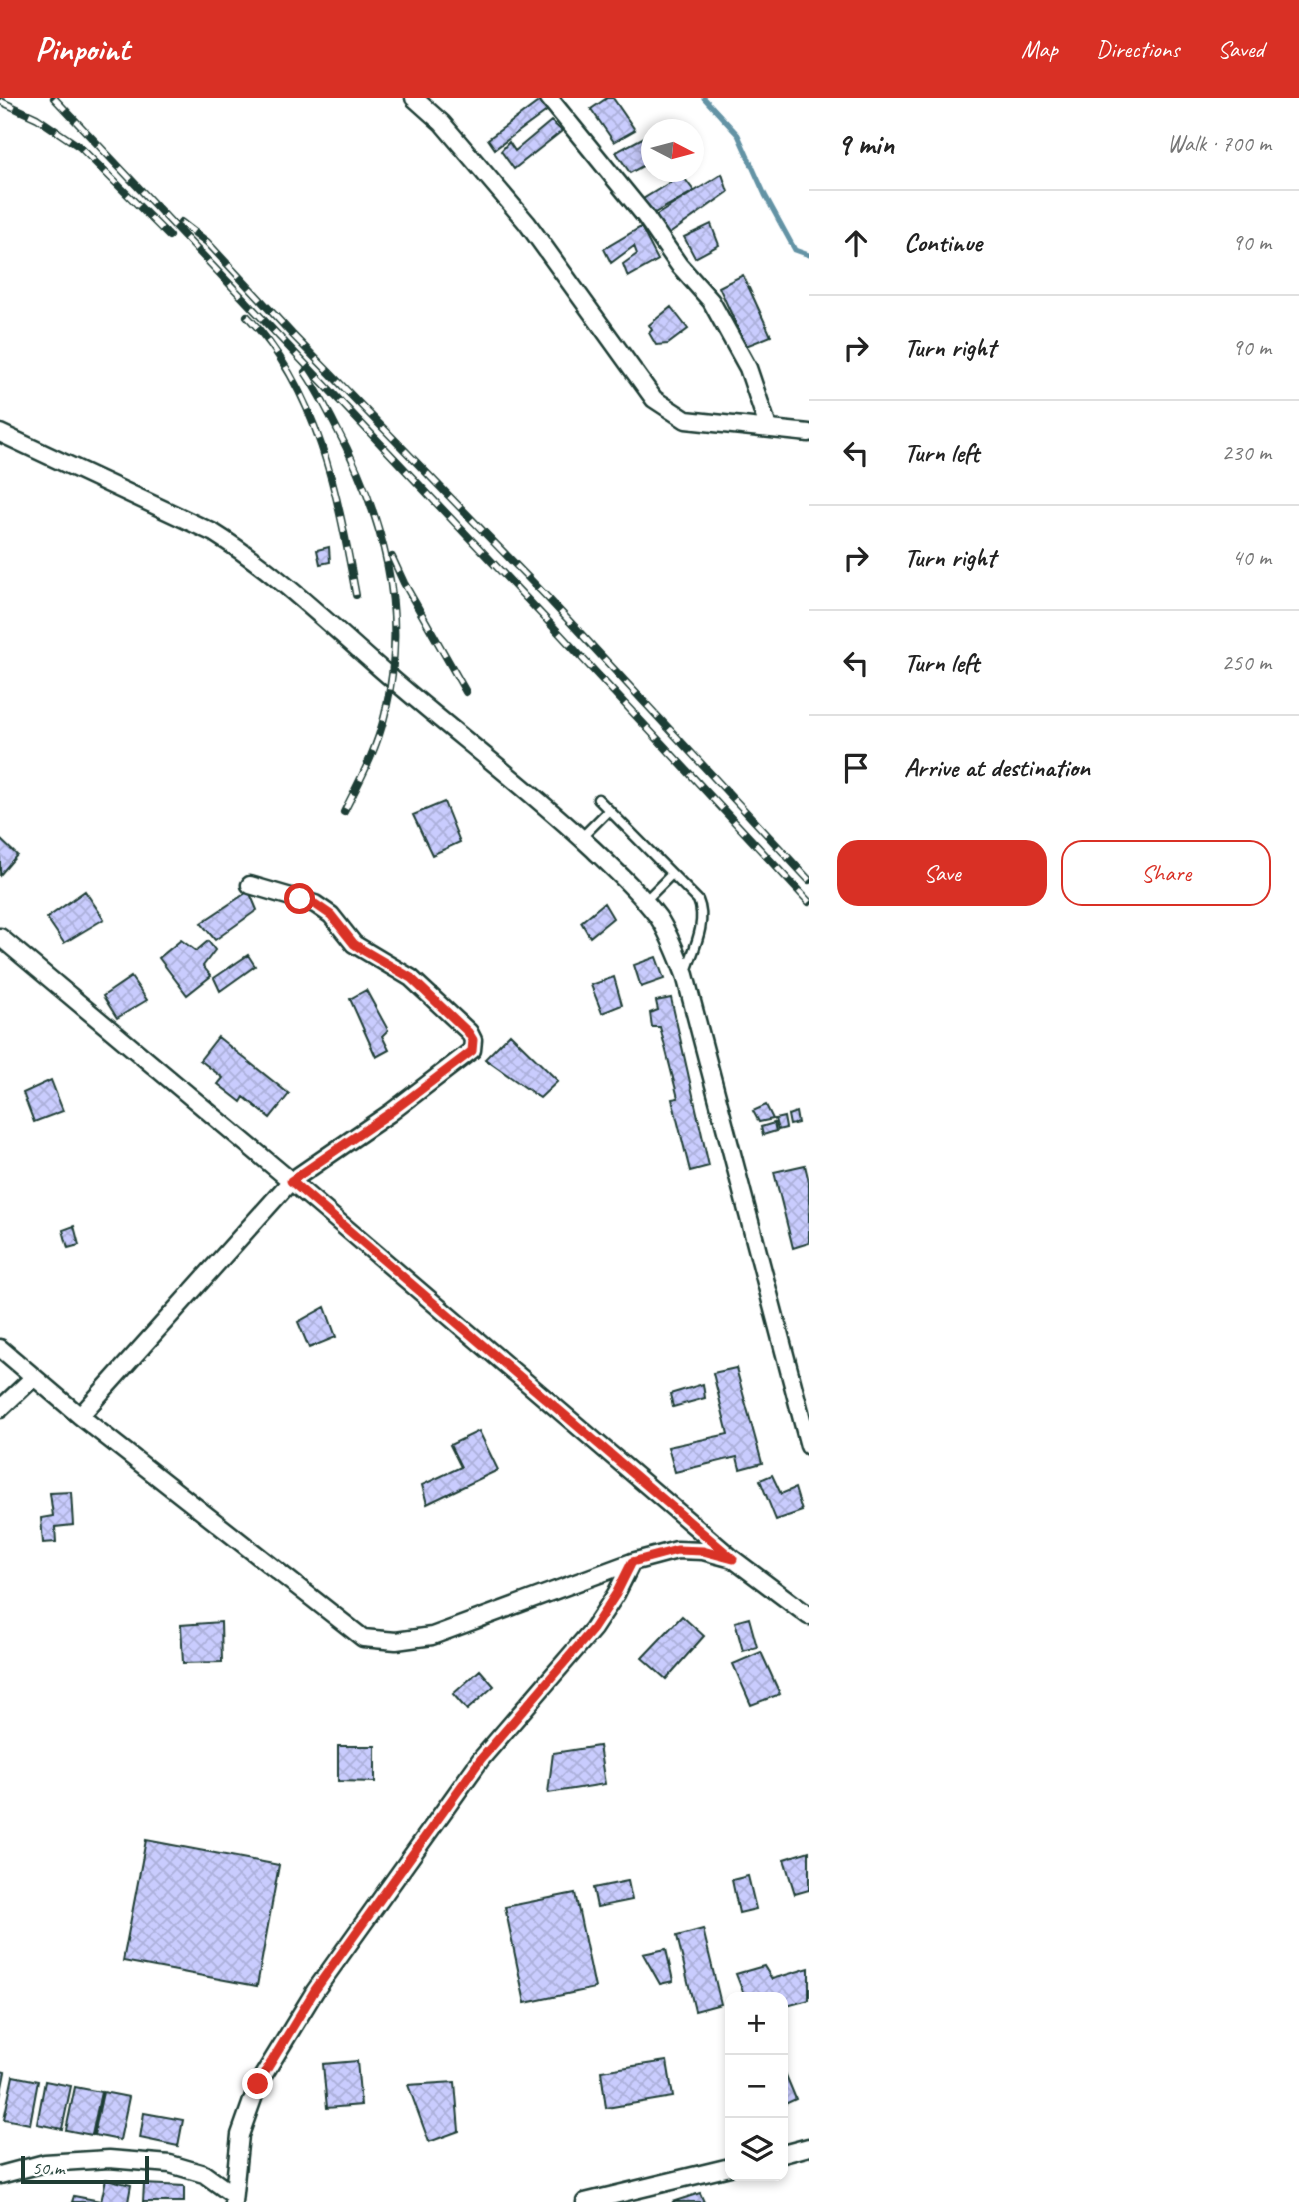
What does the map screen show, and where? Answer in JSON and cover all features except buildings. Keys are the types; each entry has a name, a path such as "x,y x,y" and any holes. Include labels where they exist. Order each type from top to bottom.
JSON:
{"street":[{"path":"414,98 442,122 527,223 654,399 686,420 809,433"},
{"path":"549,98 645,216 679,265 711,301 748,368 768,427"},
{"path":"0,433 214,533 234,546 322,617 581,838 645,901 673,942 685,975 809,1446"},
{"path":"80,1416 291,1181 390,1113 472,1051 473,1040 468,1032 422,987 354,944 331,915 307,901 250,884"},
{"path":"0,937 291,1181 733,1559 809,1616"},
{"path":"0,1348 80,1416 363,1638 396,1641 432,1636 632,1562 677,1550 703,1551 733,1559"},
{"path":"0,1409 34,1377"},
{"path":"233,2198 240,2135 258,2084 315,1990 481,1759 593,1629 616,1594 632,1562"},
{"path":"788,2153 809,2147"},
{"path":"0,2175 46,2163 109,2159 170,2164 204,2174 233,2198"},
{"path":"585,2202 725,2168"}],"lane":[{"path":"598,799 698,900 702,910 701,926 685,975"},
{"path":"581,838 609,810"},
{"path":"645,901 672,874"}],"waterway":[{"path":"704,98 738,135 765,195 795,250 809,255"}],"railway":[{"path":"54,98 809,902"},
{"path":"0,101 37,118 80,147 169,236"},
{"path":"181,222 207,242 292,334 547,597 809,880"},
{"path":"247,316 272,346 292,377 308,411 333,483 356,595"},
{"path":"305,372 334,423 366,493 378,528 393,600 392,675 382,727 344,812"},
{"path":"392,557 466,692"}],"route":[{"path":"258,2084 315,1990 481,1759 593,1629 616,1594 632,1562 677,1550 703,1551 733,1559 291,1181 390,1113 472,1051 473,1040 468,1032 411,978 354,944 331,915 315,904 300,899"}]}
